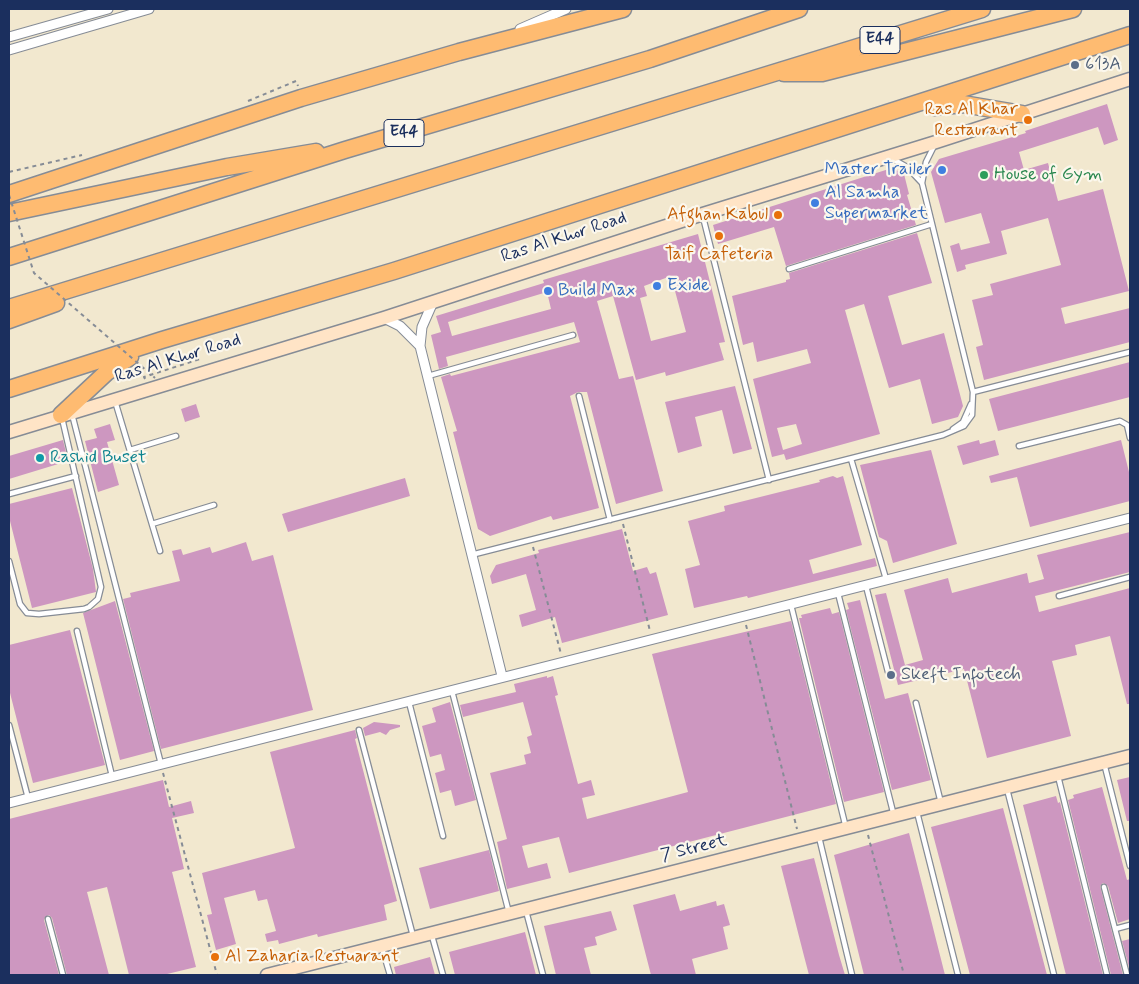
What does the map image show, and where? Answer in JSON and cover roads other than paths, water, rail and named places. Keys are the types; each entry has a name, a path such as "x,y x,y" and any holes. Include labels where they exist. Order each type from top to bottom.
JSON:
{"highway":[{"path":"9,195 216,125 459,52 623,9"},
{"name":"E44","path":"9,257 345,150 650,59 799,9"},
{"name":"E44","path":"9,308 114,274 982,9"},
{"path":"777,72 792,74 822,73 1073,9"},
{"path":"9,389 162,340 394,271 1130,35"},
{"path":"858,122 891,120 936,106 954,103 1022,114"},
{"path":"9,213 248,163 311,153 345,150"},
{"path":"9,320 63,300 114,274"},
{"path":"66,414 107,372 162,340"}],"street":[{"path":"9,37 108,9"},
{"path":"9,50 149,9"},
{"path":"459,52 566,9"},
{"name":"Ras Al Khor Road","path":"9,432 384,318 702,214 1127,82"},
{"path":"433,302 422,327 420,346 502,676"},
{"path":"384,318 408,332 420,346"},
{"path":"9,803 502,676 1130,518"},
{"name":"7 Street","path":"276,974 1130,756"}],"lane":[{"path":"471,555 943,436 958,430 968,421 973,409 973,392 922,183 926,162 936,142"},
{"path":"888,157 907,167 922,183"},
{"path":"702,214 769,480"},
{"path":"789,269 932,224"},
{"path":"428,376 573,335"},
{"path":"973,392 1130,352"},
{"path":"579,396 610,520"},
{"path":"114,399 160,551"},
{"path":"9,561 20,604 28,613 39,614 90,607 98,599 101,587 76,476 66,414"},
{"path":"66,414 161,764"},
{"path":"1019,446 1120,421 1127,426 1130,438"},
{"path":"130,450 176,436"},
{"path":"851,459 886,579"},
{"path":"9,494 76,476"},
{"path":"152,524 214,505"},
{"path":"1059,596 1130,577"},
{"path":"865,584 888,672"},
{"path":"837,592 894,816"},
{"path":"791,603 847,828"},
{"path":"77,631 112,776"},
{"path":"452,689 509,914"},
{"path":"408,700 443,836"},
{"path":"916,704 942,804"},
{"path":"9,725 28,798"},
{"path":"359,730 413,938"},
{"path":"1104,763 1130,866"},
{"path":"1057,775 1107,975"},
{"path":"1006,788 1054,975"},
{"path":"916,810 958,975"},
{"path":"818,836 852,975"},
{"path":"1104,887 1127,975"},
{"path":"526,910 543,975"},
{"path":"48,919 63,975"},
{"path":"1115,929 1130,925"},
{"path":"431,934 442,975"},
{"path":"382,946 390,975"}],"place":[{"name":"613A","path":"1075,65"},
{"name":"Ras Al Khar Restaurant","path":"1028,120"},
{"name":"Master Trailer","path":"942,170"},
{"name":"House of Gym","path":"984,175"},
{"name":"Al Samha Supermarket","path":"815,203"},
{"name":"Afghan Kabul","path":"778,215"},
{"name":"Taif Cafeteria","path":"719,236"},
{"name":"Exide","path":"657,286"},
{"name":"Build Max","path":"548,291"},
{"name":"Rashid Buset","path":"40,458"},
{"name":"Skeft Infotech","path":"891,675"},
{"name":"Al Zaharia Restuarant","path":"215,957"}]}
